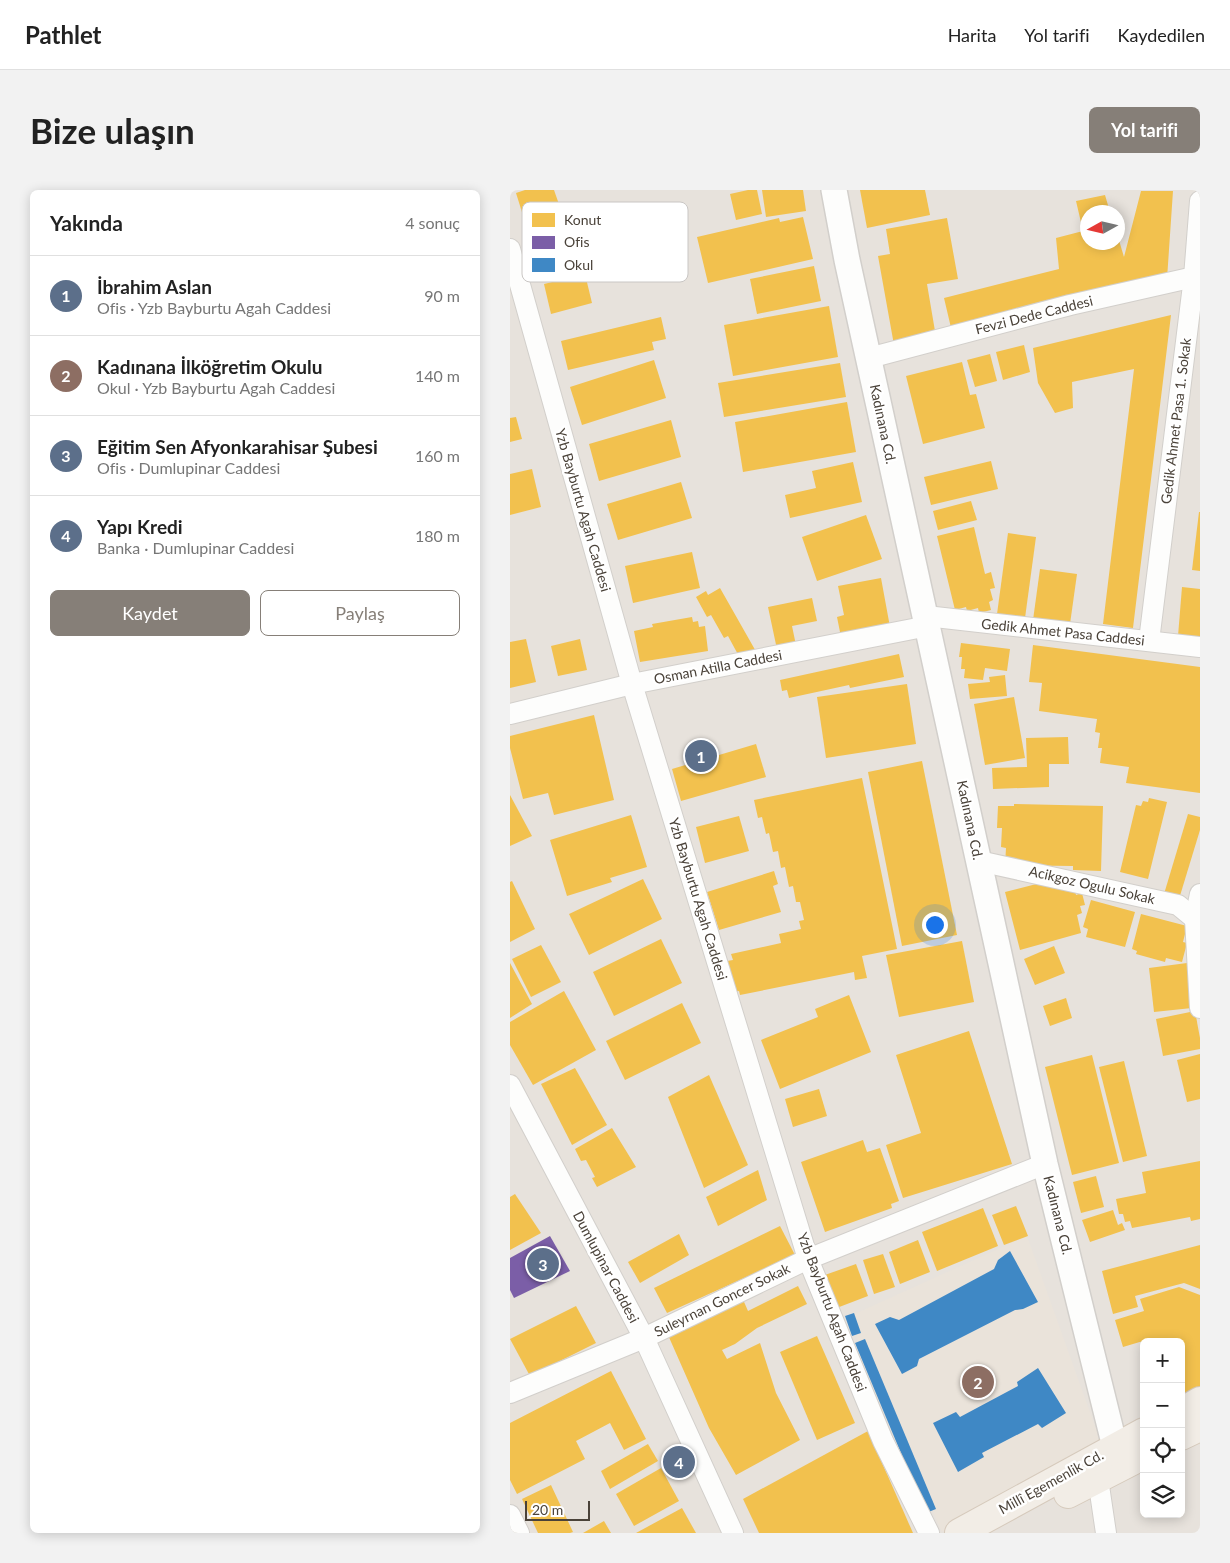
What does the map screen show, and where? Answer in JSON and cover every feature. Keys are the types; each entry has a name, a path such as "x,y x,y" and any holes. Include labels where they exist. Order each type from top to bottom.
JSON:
{"main road":[{"path":"1185,1410 1200,1401"},
{"path":"1185,1434 1200,1427"},
{"name":"Millî Egemenlik Cd.","path":"959,1533 1140,1434"},
{"name":"Millî Egemenlik Cd.","path":"991,1533 1140,1457"}],"street":[{"name":"Kadınana Cd.","path":"834,190 847,260 1045,1164 1115,1447"},
{"name":"Gedik Ahmet Pasa 1. Sokak","path":"1149,641 1197,277 1200,201"},
{"name":"Yzb Bayburtu Agah Caddesi","path":"510,249 632,684 808,1259 883,1441 928,1533"},
{"name":"Fevzi Dede Caddesi","path":"869,358 1061,308 1197,277"},
{"name":"Osman Atilla Caddesi","path":"510,714 632,684 927,621"},
{"name":"Gedik Ahmet Pasa Caddesi","path":"927,621 1200,647"},
{"name":"Acikgoz Ogulu Sokak","path":"979,861 1178,905 1198,920"},
{"path":"1200,894 1198,920 1200,1008"},
{"name":"Dumlupinar Caddesi","path":"510,1085 644,1338 734,1533"},
{"name":"Suleyrnan Goncer Sokak","path":"510,1393 644,1338 808,1259 1045,1164"},
{"path":"1098,1479 1106,1533"},
{"path":"510,1514 519,1533"}],"shaded area":[{"path":"510,190 1200,190 1200,1533 510,1533"},
{"path":"1027,1236 1102,1446 942,1532 848,1317"}],"building: Konut":[{"path":"525,190 554,190 558,202 522,202 522,212 516,193"},
{"path":"757,190 762,214 736,220 730,194"},
{"path":"762,190 803,190 806,211 766,217"},
{"path":"860,190 925,190 930,215 867,228"},
{"path":"1141,191 1173,191 1167,279 952,332 944,298 1059,269 1056,238 1080,232 1080,250 1122,250 1124,257"},
{"path":"1105,195 1108,205 1080,205 1080,218 1076,201"},
{"path":"803,217 813,259 708,283 697,237 779,218 780,222"},
{"path":"947,218 958,279 927,284 936,337 894,345 878,256 890,254 886,229"},
{"path":"814,266 821,301 757,314 750,279"},
{"path":"552,282 587,282 592,303 551,314 544,284"},
{"path":"829,306 838,357 733,376 724,325"},
{"path":"1171,315 1133,628 1103,624 1134,369 1072,382 1073,408 1055,413 1038,383 1033,348"},
{"path":"661,317 666,339 652,342 654,350 568,370 561,341"},
{"path":"1024,345 1030,372 1003,380 996,352"},
{"path":"990,354 997,381 975,387 967,360"},
{"path":"654,360 666,398 582,425 570,387"},
{"path":"962,362 970,395 976,394 985,428 923,444 906,376"},
{"path":"840,363 846,397 724,417 718,383"},
{"path":"847,402 856,452 743,472 735,422"},
{"path":"516,417 522,439 510,442 510,418"},
{"path":"671,420 681,457 599,481 589,444"},
{"path":"991,461 998,489 931,505 924,477"},
{"path":"853,462 862,502 790,518 785,495 816,488 812,471"},
{"path":"532,469 541,507 510,515 510,474"},
{"path":"681,482 692,518 618,540 607,504"},
{"path":"971,501 977,520 938,530 933,511"},
{"path":"1200,512 1200,571 1192,570"},
{"path":"866,515 882,559 817,581 802,537"},
{"path":"974,527 985,574 991,572 995,588 990,589 993,600 989,602 991,610 979,613 978,608 967,611 966,607 955,610 937,536"},
{"path":"1008,533 1036,537 1025,618 997,614"},
{"path":"692,552 700,588 633,603 625,566"},
{"path":"1040,569 1077,574 1070,624 1033,620"},
{"path":"881,578 890,627 841,637 837,617 844,615 838,586"},
{"path":"1182,587 1200,589 1200,638 1178,636"},
{"path":"720,588 758,655 741,660 728,636 724,638 711,615 707,617 696,597 706,591 708,595"},
{"path":"812,598 817,621 792,626 797,650 778,654 768,607"},
{"path":"692,617 693,622 698,621 699,627 705,626 708,651 640,662 634,631 653,627 652,624"},
{"path":"526,639 536,682 510,688 510,642"},
{"path":"580,639 587,670 558,676 551,646"},
{"path":"961,643 1010,649 1007,671 985,668 983,680 964,678 965,669 961,669 962,657 959,657"},
{"path":"1033,645 1200,667 1200,793 1126,783 1129,767 1100,763 1102,748 1098,748 1100,733 1095,732 1097,719 1039,711 1042,683 1029,682"},
{"path":"899,654 904,677 850,688 849,685 789,698 787,690 782,691 780,680"},
{"path":"1005,675 1007,696 970,699 968,684 990,682 989,677"},
{"path":"907,684 916,744 826,758 817,697"},
{"path":"1014,697 1025,758 985,765 974,704"},
{"path":"594,715 614,800 554,815 548,793 523,799 510,748 510,736"},
{"path":"1068,737 1069,764 1049,764 1049,787 993,789 992,768 1027,767 1026,738"},
{"path":"756,744 766,777 681,801 672,769"},
{"path":"922,761 957,935 902,946 868,772"},
{"path":"862,778 897,949 862,956 867,978 855,980 854,972 740,995 739,991 734,992 727,961 733,960 731,954 781,943 779,934 801,929 799,921 804,920 800,902 796,902 793,886 789,887 785,867 781,868 778,851 773,852 769,833 766,834 762,817 758,818 754,800"},
{"path":"510,795 532,836 510,846"},
{"path":"1149,798 1167,802 1148,879 1120,872 1136,805 1141,806 1143,801 1148,802"},
{"path":"1014,804 1103,806 1101,871 1073,870 1073,866 1005,865 1006,848 1001,847 1002,828 997,828 998,806 1014,806"},
{"path":"1188,814 1200,817 1200,830 1179,899 1164,894"},
{"path":"631,815 647,867 610,878 612,882 567,896 550,840"},
{"path":"739,816 749,851 705,863 696,827"},
{"path":"774,871 778,884 773,886 781,912 719,930 707,892"},
{"path":"643,879 662,919 589,955 569,914"},
{"path":"1052,880 1067,886 1068,891 1075,890 1076,895 1082,893 1085,905 1080,906 1082,913 1077,915 1081,933 1020,950 1005,892"},
{"path":"512,881 535,929 510,942 510,882"},
{"path":"1091,900 1135,912 1125,947 1086,937 1088,929 1083,927"},
{"path":"1141,914 1187,926 1183,942 1187,943 1182,962 1166,958 1165,962 1136,954 1137,951 1132,949"},
{"path":"661,939 682,983 614,1016 593,972"},
{"path":"962,941 974,1002 899,1017 886,955"},
{"path":"541,945 561,982 531,997 512,959"},
{"path":"1054,946 1065,973 1035,985 1024,959"},
{"path":"510,963 532,1004 510,1018"},
{"path":"1187,963 1192,1008 1154,1012 1149,968"},
{"path":"564,991 596,1050 533,1085 510,1045 510,1022"},
{"path":"849,995 871,1052 780,1089 761,1040 818,1017 815,1009"},
{"path":"1066,998 1072,1018 1050,1026 1043,1006"},
{"path":"682,1003 701,1043 625,1080 606,1041"},
{"path":"1195,1011 1200,1049 1163,1056 1156,1019"},
{"path":"969,1031 1012,1164 903,1198 886,1145 921,1133 896,1055"},
{"path":"1200,1054 1200,1099 1187,1102 1177,1060"},
{"path":"1092,1055 1119,1163 1072,1175 1045,1067"},
{"path":"1124,1061 1147,1156 1123,1162 1099,1067"},
{"path":"575,1068 607,1125 572,1145 541,1084"},
{"path":"709,1075 748,1165 704,1188 668,1097"},
{"path":"819,1089 827,1116 793,1127 785,1099"},
{"path":"612,1128 636,1167 597,1187 592,1178 595,1177 586,1160 581,1161 575,1149"},
{"path":"863,1140 867,1152 880,1148 899,1201 891,1204 892,1208 825,1232 801,1162"},
{"path":"1200,1161 1200,1219 1191,1221 1190,1217 1132,1228 1130,1221 1125,1222 1123,1214 1119,1214 1116,1199 1146,1193 1142,1172"},
{"path":"758,1170 767,1200 718,1226 706,1197"},
{"path":"1096,1176 1104,1207 1081,1213 1073,1182"},
{"path":"515,1194 541,1233 510,1250 510,1197"},
{"path":"1016,1206 1028,1236 1004,1245 992,1215"},
{"path":"983,1208 998,1246 937,1271 922,1232"},
{"path":"1113,1210 1118,1225 1122,1223 1125,1230 1090,1242 1082,1220"},
{"path":"780,1226 795,1255 667,1313 654,1288"},
{"path":"679,1234 689,1255 640,1283 628,1262"},
{"path":"918,1240 930,1272 900,1284 889,1252"},
{"path":"1200,1245 1200,1289 1184,1283 1135,1296 1138,1307 1113,1314 1102,1271"},
{"path":"883,1254 895,1287 874,1294 863,1260"},
{"path":"856,1264 868,1296 834,1309 822,1276"},
{"path":"798,1286 807,1304 757,1328 735,1344 722,1350 727,1359 760,1343 776,1393 800,1440 736,1475 709,1428 668,1335 741,1295 748,1311"},
{"path":"1179,1287 1200,1295 1200,1394 1185,1400 1185,1338 1140,1338 1140,1342 1123,1347 1115,1320 1144,1311 1140,1299"},
{"path":"576,1306 596,1343 530,1376 510,1339"},
{"path":"817,1336 855,1423 817,1440 780,1352"},
{"path":"611,1371 646,1439 624,1450 610,1423 576,1441 585,1459 517,1494 510,1480 510,1423"},
{"path":"868,1431 913,1533 759,1533 743,1499"},
{"path":"648,1444 658,1461 610,1489 601,1471"},
{"path":"661,1468 679,1501 634,1526 616,1494"},
{"path":"551,1485 573,1532 538,1533 522,1499"},
{"path":"682,1508 696,1533 636,1533"},
{"path":"604,1521 611,1533 583,1533"}],"building: Ofis":[{"path":"550,1236 570,1271 514,1298 510,1290 510,1258"}],"building: Okul":[{"path":"1010,1251 1038,1302 1023,1309 1015,1310 919,1359 917,1366 902,1374 875,1324 890,1317 899,1320 994,1269 998,1260"},
{"path":"854,1313 861,1333 852,1336 845,1316"},
{"path":"865,1339 936,1509 926,1513 855,1343"},
{"path":"1038,1368 1066,1413 1042,1428 1038,1424 982,1453 984,1457 958,1472 933,1423 956,1412 960,1417 1018,1386 1017,1382"}],"place":[{"name":"İbrahim Aslan","path":"701,756"},
{"name":"Eğitim Sen Afyonkarahisar Şubesi","path":"543,1264"},
{"name":"Kadınana İlköğretim Okulu","path":"978,1382"},
{"name":"Yapı Kredi","path":"679,1462"}]}
